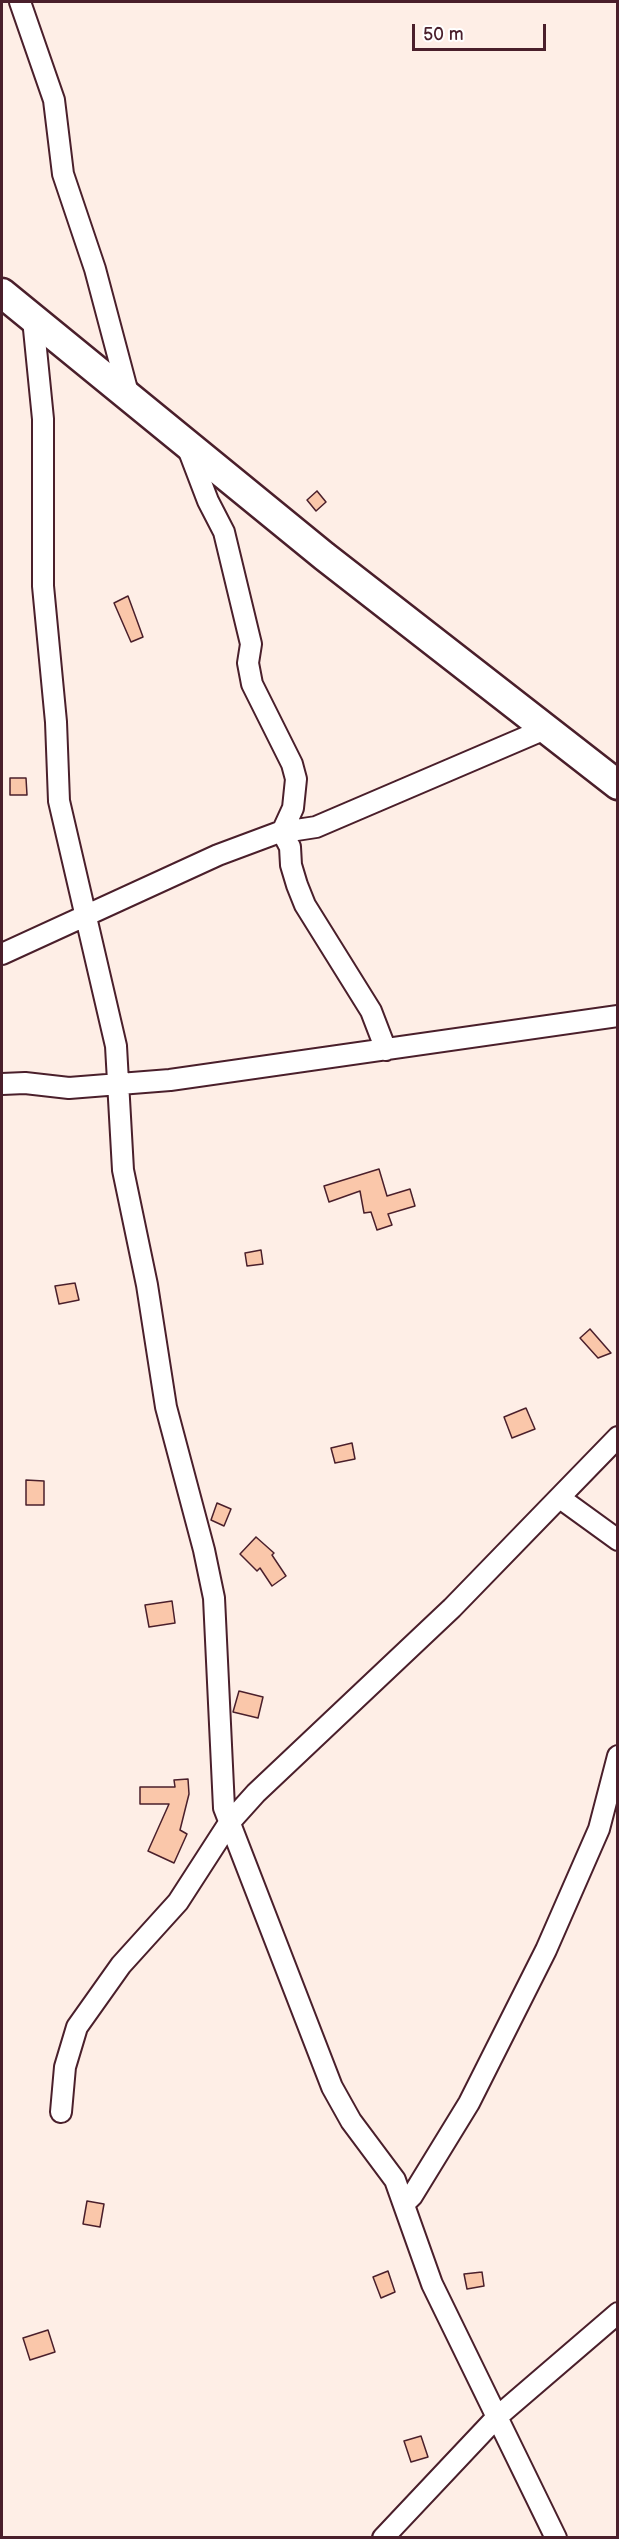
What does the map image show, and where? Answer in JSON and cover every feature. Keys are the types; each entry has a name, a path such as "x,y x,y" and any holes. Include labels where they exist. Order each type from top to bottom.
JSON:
{"street":[{"path":"20,2 54,100 63,174 95,268 129,397"},
{"path":"2,293 324,556 618,785"},
{"path":"33,319 43,419 43,586 56,722 57,788 61,815 116,1046 123,1170 147,1285 166,1407 202,1539 214,1598 221,1794 229,1823 332,2086 351,2121 389,2171 404,2204 432,2284 556,2538"},
{"path":"186,443 208,501 224,532 251,644 248,663 252,684 294,771 293,808 282,832"},
{"path":"2,954 218,855 282,832 316,827 545,729"},
{"path":"282,832 290,847 292,871 301,897 371,1011 386,1050"},
{"path":"2,1084 69,1088 119,1086 618,1017"},
{"path":"61,2112 64,2067 77,2027 121,1965 178,1902 229,1823 256,1793 452,1608 618,1437"},
{"path":"560,1498 618,1540"},
{"path":"404,2204 469,2103 546,1950 599,1828 618,1756"},
{"path":"383,2538 497,2416 618,2313"}],"building":[{"path":"317,491 326,502 316,511 307,500"},
{"path":"128,596 143,637 131,642 114,603"},
{"path":"10,778 26,778 27,795 10,795"},
{"path":"379,1169 387,1196 410,1189 415,1206 388,1214 392,1225 377,1230 371,1212 364,1213 360,1191 329,1202 324,1186"},
{"path":"261,1250 263,1264 247,1266 245,1253"},
{"path":"75,1283 79,1300 59,1304 55,1286"},
{"path":"590,1329 611,1353 598,1358 580,1338"},
{"path":"526,1408 535,1429 512,1438 504,1417"},
{"path":"352,1443 355,1459 335,1463 331,1448"},
{"path":"26,1480 44,1481 44,1505 26,1505"},
{"path":"217,1503 231,1509 224,1526 211,1520"},
{"path":"256,1537 274,1553 272,1555 286,1576 272,1586 260,1568 257,1571 240,1554"},
{"path":"172,1601 175,1623 149,1627 145,1605"},
{"path":"239,1691 263,1697 258,1718 233,1712"},
{"path":"188,1779 189,1794 180,1830 187,1834 174,1863 148,1851 169,1804 140,1804 140,1787 175,1787 174,1780"},
{"path":"87,2201 104,2204 100,2227 83,2224"},
{"path":"388,2271 395,2292 381,2298 373,2277"},
{"path":"482,2272 484,2286 467,2289 464,2274"},
{"path":"48,2330 55,2352 30,2360 23,2338"},
{"path":"421,2436 428,2457 411,2462 404,2441"}]}
